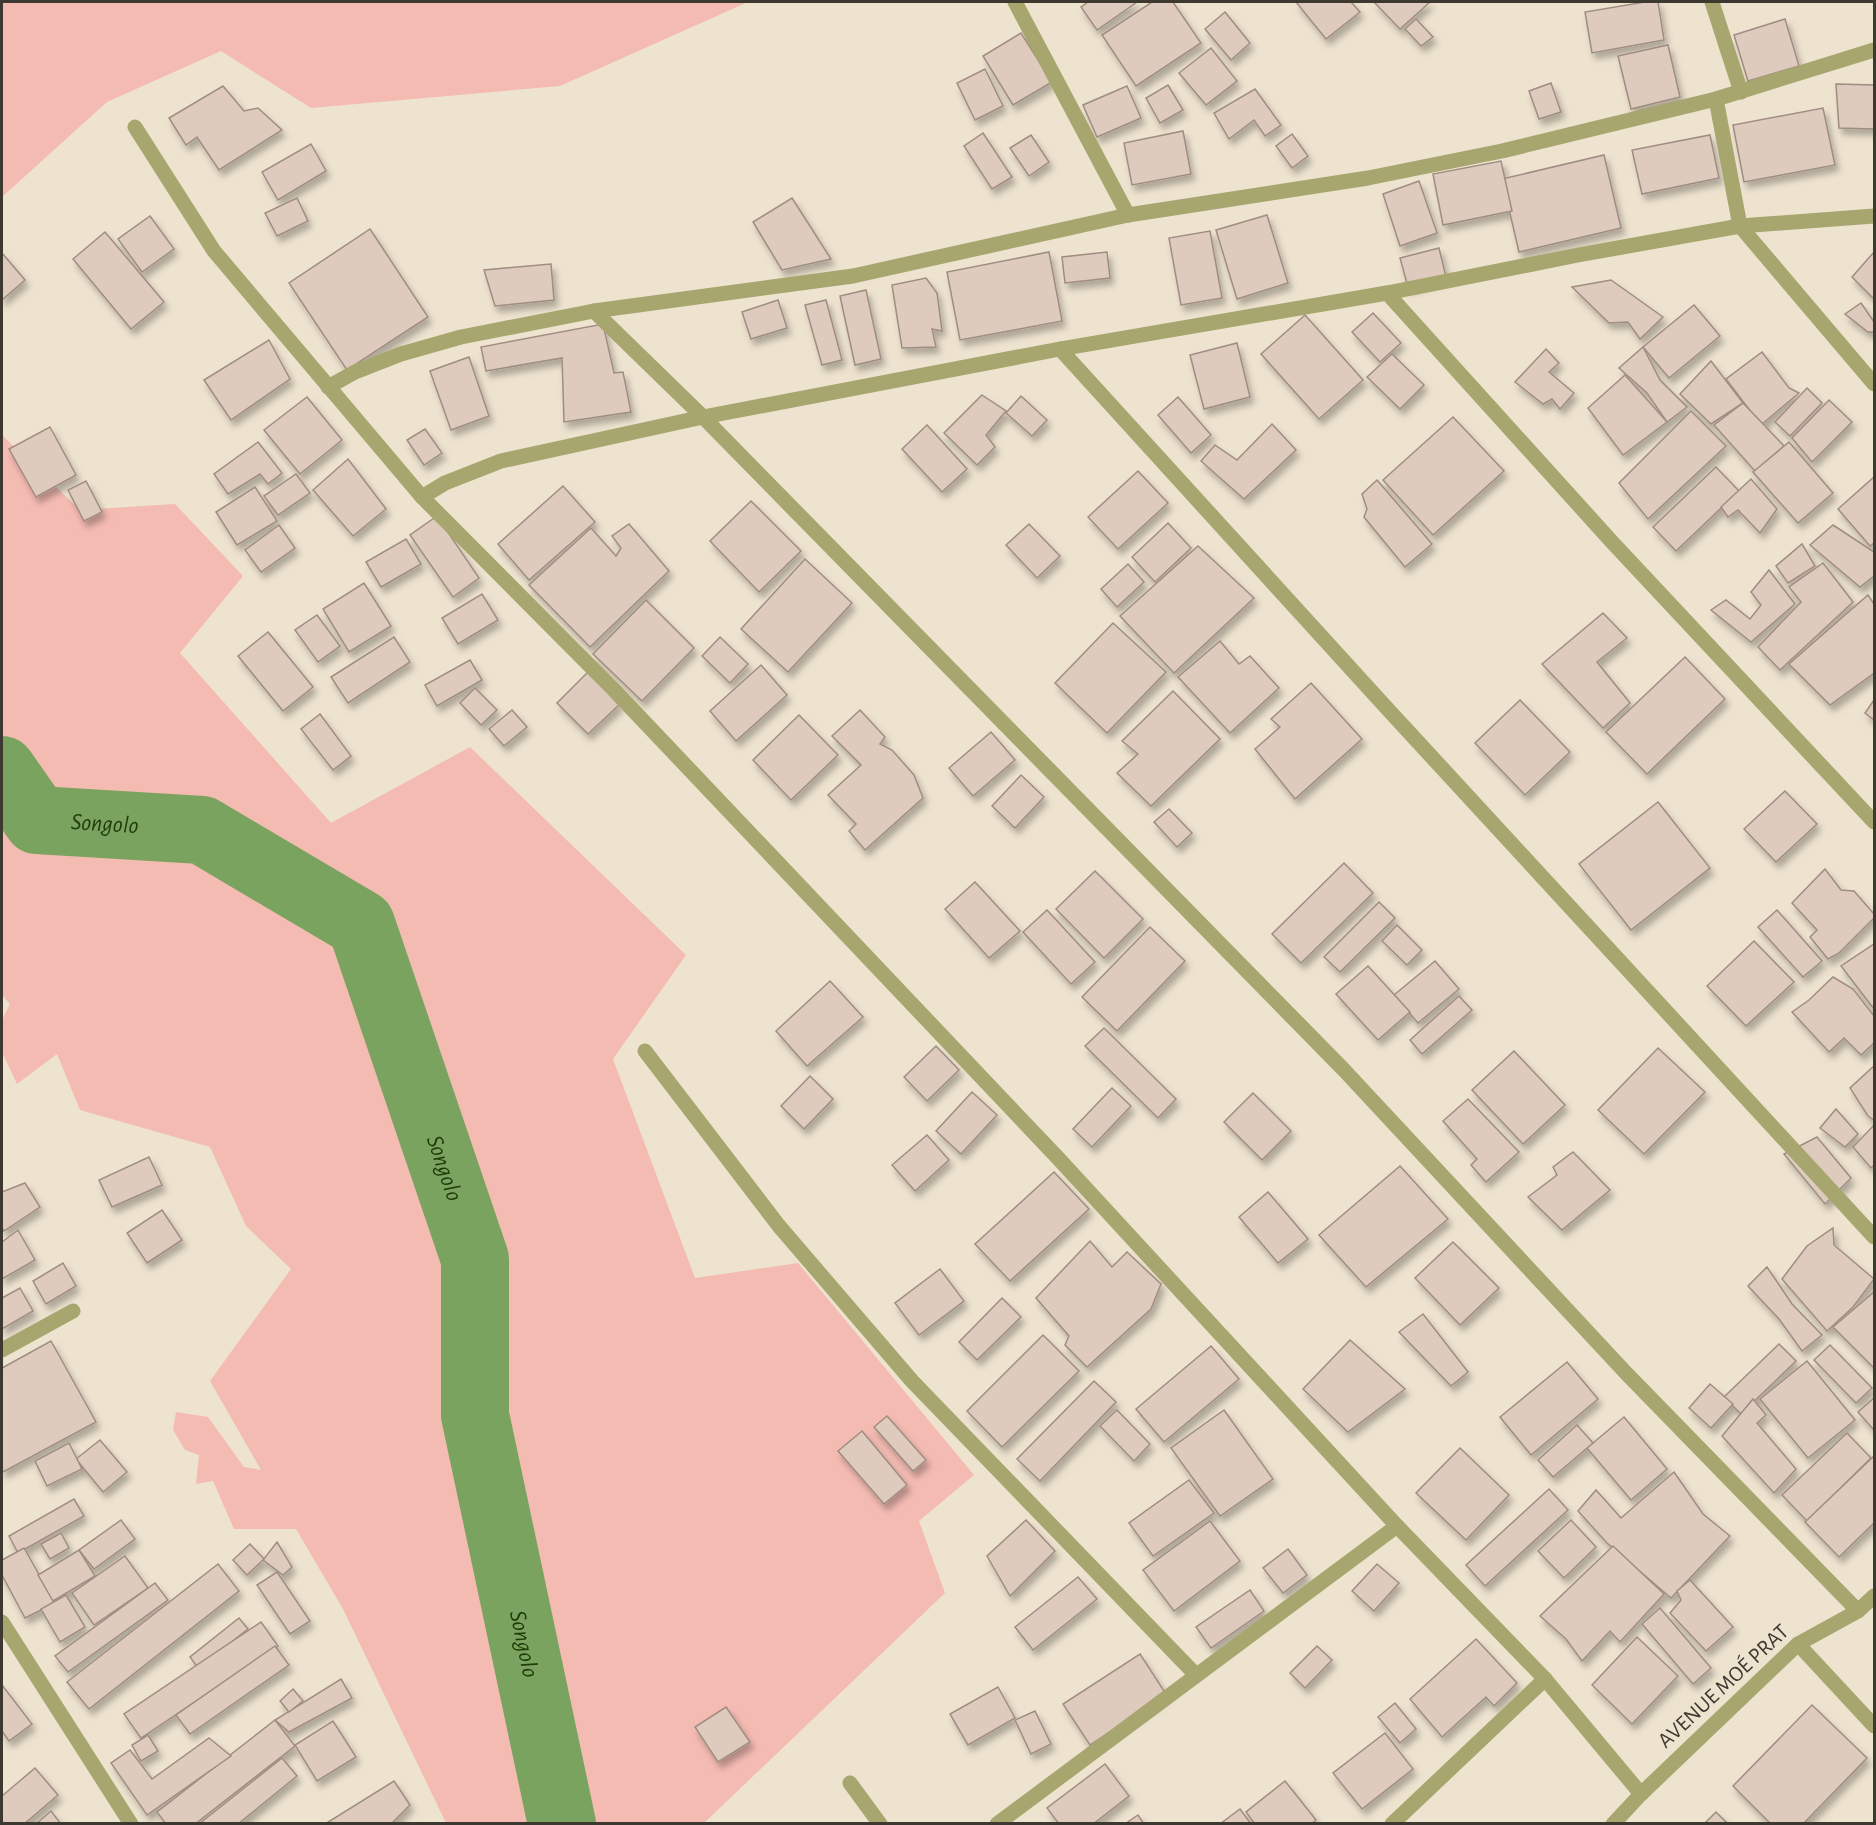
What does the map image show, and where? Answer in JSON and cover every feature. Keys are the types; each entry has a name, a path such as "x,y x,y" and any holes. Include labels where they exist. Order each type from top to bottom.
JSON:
{"street":[{"path":"1015,2 1128,215"},
{"path":"1712,2 1741,92"},
{"path":"328,387 355,372 401,354 461,337 594,311 853,276 1128,215 1368,178 1502,151 1716,99 1875,50"},
{"path":"1716,99 1740,226 1875,384"},
{"path":"135,127 214,251 422,497 606,681 1057,1157 1397,1526 1545,1679 1641,1794"},
{"path":"422,497 445,483 501,461 704,417 1060,349 1387,293 1740,226 1875,216"},
{"path":"1387,293 1612,542 1875,822"},
{"path":"594,311 704,417 1344,1070 1626,1372 1858,1611"},
{"path":"1060,349 1383,704 1875,1237"},
{"path":"645,1051 779,1226 912,1381 1196,1675"},
{"path":"2,1350 73,1311"},
{"path":"997,1824 1397,1526"},
{"name":"AVENUE MOÉ PRAT","path":"1613,1824 1641,1794 1798,1644 1858,1611 1875,1596"},
{"path":"2,1622 131,1824"},
{"path":"1798,1644 1875,1726"},
{"path":"1392,1824 1545,1679"},
{"path":"850,1783 880,1824"}],"shaded area":[{"path":"2,2 748,2 560,86 311,108 221,51 107,102 2,197"},
{"path":"2,435 80,510 175,504 243,576 180,653 331,823 470,747 686,955 613,1059 695,1278 798,1263 974,1475 919,1521 945,1593 704,1823 446,1823 343,1609 296,1529 234,1529 213,1481 196,1484 199,1455 185,1450 173,1430 176,1412 208,1417 244,1467 261,1470 210,1381 291,1269 246,1226 210,1147 80,1110 57,1054 17,1084 2,1052 2,1020 10,1004 2,995"}],"building":[{"path":"1088,2 1137,2 1097,30 1081,7"},
{"path":"1152,2 1173,2 1201,43 1136,86 1102,35"},
{"path":"1296,2 1351,2 1360,12 1326,39"},
{"path":"1374,2 1430,2 1400,29"},
{"path":"1658,2 1664,40 1592,53 1585,12"},
{"path":"1225,12 1250,43 1231,60 1205,29"},
{"path":"1416,19 1433,37 1421,46 1405,29"},
{"path":"1785,19 1799,66 1748,81 1734,35"},
{"path":"1021,33 1052,82 1013,105 983,56"},
{"path":"1668,45 1680,97 1631,109 1618,56"},
{"path":"1211,48 1237,81 1206,105 1179,73"},
{"path":"985,69 1003,106 975,120 957,83"},
{"path":"1551,83 1561,112 1539,119 1529,91"},
{"path":"1836,84 1874,85 1874,129 1839,128"},
{"path":"1168,85 1183,110 1160,123 1146,98"},
{"path":"223,86 244,111 258,108 282,130 219,170 197,137 186,145 169,118"},
{"path":"1127,86 1141,118 1097,137 1083,105"},
{"path":"1255,89 1281,125 1265,136 1254,120 1229,139 1214,113"},
{"path":"1823,108 1835,165 1744,182 1733,125"},
{"path":"1183,131 1191,174 1132,185 1124,143"},
{"path":"983,133 1012,177 992,189 964,146"},
{"path":"1292,134 1308,156 1292,168 1276,146"},
{"path":"1031,135 1049,162 1029,176 1010,148"},
{"path":"1710,135 1719,178 1642,194 1632,150"},
{"path":"311,144 326,171 278,200 262,172"},
{"path":"1604,155 1621,228 1519,252 1502,179"},
{"path":"1501,161 1512,211 1443,225 1433,174"},
{"path":"1419,181 1437,233 1400,246 1383,194"},
{"path":"297,198 308,221 277,236 265,213"},
{"path":"792,198 831,259 782,270 753,222"},
{"path":"1267,215 1288,283 1237,299 1216,230"},
{"path":"150,216 174,249 142,272 118,239"},
{"path":"370,229 428,317 347,370 289,283"},
{"path":"1210,231 1222,298 1181,305 1169,238"},
{"path":"105,232 164,302 131,329 73,259"},
{"path":"1439,248 1446,277 1408,287 1400,258"},
{"path":"1049,252 1062,321 960,340 947,272"},
{"path":"1107,252 1110,278 1065,283 1062,257"},
{"path":"1874,252 1874,299 1852,277"},
{"path":"2,253 25,280 2,300"},
{"path":"551,264 554,300 495,306 484,270"},
{"path":"926,278 937,293 942,331 932,329 936,347 902,348 892,285"},
{"path":"1611,280 1663,317 1640,339 1628,322 1609,323 1572,287"},
{"path":"866,290 881,359 855,365 840,296"},
{"path":"778,300 787,328 751,339 742,312"},
{"path":"826,300 842,360 822,365 805,305"},
{"path":"1861,303 1874,322 1874,332 1868,332 1845,314"},
{"path":"1694,305 1720,336 1669,378 1643,347"},
{"path":"1373,313 1401,343 1380,362 1352,332"},
{"path":"1305,315 1363,380 1319,419 1261,354"},
{"path":"603,324 614,373 623,372 631,412 564,422 562,358 486,371 481,347"},
{"path":"269,340 290,379 231,420 204,380"},
{"path":"1237,343 1250,397 1204,409 1190,355"},
{"path":"1643,347 1660,380 1687,407 1667,422 1647,393 1619,368"},
{"path":"1546,349 1559,363 1549,372 1574,393 1560,409 1552,399 1543,404 1515,382"},
{"path":"1762,352 1789,388 1799,393 1761,425 1726,379"},
{"path":"1392,354 1424,385 1400,409 1367,377"},
{"path":"469,357 489,416 451,430 430,371"},
{"path":"1711,361 1743,403 1711,424 1680,394"},
{"path":"1625,375 1667,422 1623,455 1588,408"},
{"path":"1807,388 1822,403 1790,436 1775,422"},
{"path":"982,395 1006,411 986,435 995,447 977,465 944,433"},
{"path":"1021,396 1047,420 1032,436 1006,413"},
{"path":"307,397 342,440 300,474 264,430"},
{"path":"1178,397 1211,435 1191,453 1158,415"},
{"path":"1829,400 1852,422 1812,462 1792,438"},
{"path":"1743,403 1784,446 1755,471 1714,425"},
{"path":"1691,411 1726,446 1648,519 1619,483"},
{"path":"1453,417 1504,471 1433,535 1383,480"},
{"path":"1272,424 1296,450 1244,499 1201,461 1215,445 1237,460"},
{"path":"927,425 967,469 942,492 902,449"},
{"path":"50,427 76,475 36,497 9,449"},
{"path":"425,429 442,453 424,465 407,440"},
{"path":"258,442 282,473 268,484 260,474 228,494 214,474"},
{"path":"1789,442 1833,493 1798,523 1753,472"},
{"path":"348,459 386,509 353,536 313,490"},
{"path":"1716,467 1739,491 1676,551 1653,527"},
{"path":"1138,471 1168,503 1118,549 1088,517"},
{"path":"296,474 310,493 278,515 264,496"},
{"path":"1874,477 1874,543 1870,546 1838,509"},
{"path":"1751,479 1777,509 1760,533 1738,510 1728,517 1721,507"},
{"path":"1377,480 1432,544 1405,567 1364,517 1367,509 1362,494"},
{"path":"86,481 102,512 84,521 68,490"},
{"path":"563,486 595,522 529,580 498,544"},
{"path":"255,487 277,521 237,545 216,512"},
{"path":"751,501 801,551 759,592 710,541"},
{"path":"437,516 479,578 453,597 410,535"},
{"path":"1168,523 1191,548 1155,582 1132,557"},
{"path":"629,524 669,571 590,647 529,585 591,528 616,556 621,548 612,536"},
{"path":"1029,524 1060,556 1037,578 1006,545"},
{"path":"279,525 295,548 261,572 245,550"},
{"path":"1833,525 1874,552 1874,576 1860,587 1810,545"},
{"path":"406,539 421,564 381,587 366,562"},
{"path":"1802,544 1815,566 1788,583 1776,566"},
{"path":"1198,546 1254,598 1174,673 1120,616"},
{"path":"805,559 852,603 788,672 741,629"},
{"path":"1823,563 1853,602 1780,670 1758,647 1801,602 1789,587"},
{"path":"1128,564 1144,582 1117,607 1101,589"},
{"path":"1769,570 1795,604 1751,642 1711,610 1726,600 1750,619 1761,605 1751,592"},
{"path":"364,583 391,626 349,652 323,609"},
{"path":"482,594 498,620 458,644 442,618"},
{"path":"1868,595 1874,604 1874,675 1830,705 1789,664"},
{"path":"646,600 694,648 642,701 593,654"},
{"path":"1603,613 1627,638 1597,662 1630,703 1603,728 1542,664"},
{"path":"317,615 340,646 318,662 295,630"},
{"path":"1113,623 1166,672 1107,733 1055,683"},
{"path":"268,632 313,687 283,711 238,656"},
{"path":"394,637 410,662 348,703 331,677"},
{"path":"720,637 748,664 730,683 702,656"},
{"path":"1220,641 1239,664 1250,656 1279,688 1230,733 1178,677"},
{"path":"1685,657 1725,699 1647,774 1606,732"},
{"path":"470,660 482,680 437,706 425,685"},
{"path":"761,665 787,695 736,741 710,711"},
{"path":"588,672 620,704 588,734 557,703"},
{"path":"1311,683 1362,739 1295,799 1255,749 1280,727 1271,719"},
{"path":"475,688 497,710 481,725 460,703"},
{"path":"1173,691 1220,739 1151,806 1117,773 1138,754 1122,741"},
{"path":"1520,700 1570,752 1525,795 1475,743"},
{"path":"1874,700 1874,720 1865,713"},
{"path":"512,710 527,727 504,746 489,729"},
{"path":"860,710 885,737 880,744 892,750 914,775 923,798 865,850 849,831 856,824 828,795 861,765 832,736"},
{"path":"320,714 351,756 333,770 301,729"},
{"path":"799,715 838,755 791,800 753,760"},
{"path":"991,732 1015,760 973,796 949,768"},
{"path":"1021,775 1044,797 1015,828 992,806"},
{"path":"1785,791 1817,824 1776,862 1744,829"},
{"path":"1658,802 1710,868 1631,930 1579,864"},
{"path":"1169,809 1192,833 1177,847 1154,822"},
{"path":"1344,863 1373,893 1301,963 1272,934"},
{"path":"1825,869 1841,890 1854,891 1874,914 1874,918 1839,953 1828,959 1810,937 1817,930 1792,903"},
{"path":"1095,871 1143,919 1104,958 1056,909"},
{"path":"975,882 1020,931 989,958 945,909"},
{"path":"1379,902 1395,918 1340,972 1324,957"},
{"path":"1047,910 1095,962 1071,984 1023,932"},
{"path":"1777,910 1822,961 1803,977 1758,927"},
{"path":"1397,925 1422,950 1407,965 1382,941"},
{"path":"1150,927 1185,961 1117,1031 1082,997"},
{"path":"1754,941 1794,982 1746,1026 1707,986"},
{"path":"1874,944 1874,1009 1841,966"},
{"path":"1435,961 1459,989 1418,1023 1394,995"},
{"path":"1368,966 1410,1012 1378,1040 1336,994"},
{"path":"1833,977 1853,989 1874,1016 1874,1043 1861,1055 1844,1038 1829,1052 1792,1012 1809,1000"},
{"path":"830,981 863,1017 807,1066 776,1031"},
{"path":"1459,996 1472,1010 1422,1054 1410,1040"},
{"path":"1104,1028 1176,1099 1158,1118 1085,1046"},
{"path":"936,1046 959,1070 927,1101 904,1077"},
{"path":"1658,1048 1705,1092 1644,1154 1598,1110"},
{"path":"1514,1051 1565,1105 1523,1144 1472,1090"},
{"path":"1874,1066 1874,1120 1868,1116 1850,1088"},
{"path":"810,1076 833,1099 804,1129 781,1106"},
{"path":"1112,1088 1131,1106 1092,1147 1073,1129"},
{"path":"972,1092 997,1115 961,1154 936,1131"},
{"path":"1253,1093 1291,1131 1262,1160 1224,1122"},
{"path":"1468,1099 1519,1152 1486,1182 1471,1165 1477,1159 1443,1121"},
{"path":"1836,1109 1858,1134 1845,1147 1820,1128"},
{"path":"1874,1125 1874,1165 1871,1168 1853,1147"},
{"path":"927,1135 949,1160 915,1191 892,1165"},
{"path":"1817,1137 1851,1178 1825,1204 1784,1154"},
{"path":"1573,1152 1610,1190 1562,1230 1528,1197 1557,1175 1553,1167"},
{"path":"149,1157 162,1185 112,1207 99,1180"},
{"path":"1400,1166 1448,1219 1366,1287 1319,1235"},
{"path":"1054,1172 1089,1209 1010,1281 975,1244"},
{"path":"25,1183 40,1207 4,1231 2,1228 2,1192"},
{"path":"1268,1192 1308,1239 1278,1263 1239,1217"},
{"path":"162,1210 182,1240 147,1263 127,1233"},
{"path":"1833,1228 1834,1245 1874,1279 1853,1307 1827,1331 1782,1279 1807,1246"},
{"path":"18,1230 35,1260 2,1279 2,1242"},
{"path":"1090,1241 1112,1267 1127,1252 1161,1284 1151,1309 1087,1367 1065,1345 1069,1336 1036,1298"},
{"path":"1453,1242 1499,1288 1460,1325 1415,1278"},
{"path":"63,1263 76,1286 46,1304 33,1281"},
{"path":"1767,1267 1792,1304 1822,1335 1802,1351 1779,1319 1748,1286"},
{"path":"940,1269 964,1301 919,1335 895,1303"},
{"path":"20,1288 33,1311 2,1329 2,1298"},
{"path":"1874,1292 1874,1368 1833,1327"},
{"path":"1002,1298 1021,1317 977,1360 959,1342"},
{"path":"1423,1314 1468,1372 1451,1386 1399,1332"},
{"path":"1043,1335 1079,1371 1002,1447 967,1411"},
{"path":"1350,1340 1405,1389 1348,1432 1303,1389"},
{"path":"51,1341 96,1422 3,1472 2,1368"},
{"path":"1779,1344 1796,1361 1741,1414 1724,1397"},
{"path":"1830,1345 1872,1388 1856,1403 1814,1360"},
{"path":"1211,1346 1239,1379 1164,1442 1136,1409"},
{"path":"1807,1361 1855,1420 1808,1458 1760,1399"},
{"path":"1567,1362 1598,1399 1531,1455 1500,1417"},
{"path":"1094,1381 1116,1402 1040,1481 1017,1459"},
{"path":"1710,1384 1733,1404 1711,1428 1689,1408"},
{"path":"1874,1398 1874,1430 1858,1412"},
{"path":"1753,1399 1766,1415 1757,1423 1796,1469 1774,1493 1722,1436"},
{"path":"1117,1410 1150,1444 1134,1461 1100,1426"},
{"path":"1224,1410 1273,1479 1220,1516 1171,1448"},
{"path":"887,1416 926,1460 913,1471 874,1427"},
{"path":"1624,1417 1667,1469 1631,1500 1587,1448"},
{"path":"1577,1425 1593,1443 1553,1477 1538,1460"},
{"path":"862,1431 907,1485 884,1504 838,1451"},
{"path":"1847,1433 1871,1458 1807,1521 1782,1495"},
{"path":"100,1440 127,1472 103,1492 76,1459"},
{"path":"69,1443 82,1469 47,1486 35,1461"},
{"path":"1460,1448 1509,1495 1466,1540 1416,1493"},
{"path":"1874,1456 1874,1523 1839,1557 1805,1522"},
{"path":"1674,1472 1703,1514 1730,1536 1671,1598 1607,1543 1578,1511 1596,1490 1621,1518"},
{"path":"1189,1480 1214,1513 1153,1556 1129,1523"},
{"path":"1549,1489 1568,1510 1485,1586 1466,1565"},
{"path":"74,1499 84,1516 18,1553 9,1536"},
{"path":"121,1520 135,1539 94,1569 79,1550"},
{"path":"1026,1520 1055,1551 1010,1596 987,1556"},
{"path":"1571,1520 1596,1547 1564,1578 1538,1551"},
{"path":"1210,1521 1240,1561 1174,1611 1143,1570"},
{"path":"61,1533 69,1548 50,1559 41,1544"},
{"path":"277,1542 292,1567 283,1575 263,1560"},
{"path":"250,1544 264,1559 247,1575 233,1560"},
{"path":"1613,1546 1664,1594 1620,1642 1610,1631 1582,1661 1566,1639 1540,1616"},
{"path":"24,1548 55,1603 25,1618 2,1575 2,1560"},
{"path":"1288,1549 1307,1575 1283,1593 1263,1568"},
{"path":"79,1550 95,1576 53,1601 38,1575"},
{"path":"125,1556 148,1588 94,1625 72,1593"},
{"path":"218,1564 239,1591 89,1709 67,1682"},
{"path":"1377,1564 1399,1583 1374,1611 1352,1591"},
{"path":"277,1572 310,1621 290,1634 257,1585"},
{"path":"1078,1577 1097,1599 1033,1650 1015,1627"},
{"path":"1690,1580 1733,1627 1706,1651 1670,1613 1681,1600 1677,1591"},
{"path":"155,1583 168,1600 68,1672 55,1656"},
{"path":"1250,1590 1264,1611 1211,1648 1196,1627"},
{"path":"66,1595 85,1627 60,1642 41,1609"},
{"path":"1660,1608 1711,1668 1693,1684 1642,1624"},
{"path":"239,1618 248,1629 198,1668 190,1657"},
{"path":"261,1622 278,1646 141,1738 124,1714"},
{"path":"1637,1637 1678,1676 1632,1724 1592,1685"},
{"path":"1476,1639 1517,1683 1494,1706 1486,1697 1442,1737 1410,1699"},
{"path":"275,1646 289,1665 190,1734 176,1715"},
{"path":"1317,1646 1332,1660 1305,1688 1290,1673"},
{"path":"1140,1654 1166,1694 1090,1745 1063,1704"},
{"path":"341,1679 352,1698 289,1732 275,1720"},
{"path":"2,1685 32,1724 9,1741 2,1731"},
{"path":"998,1687 1015,1718 968,1745 950,1714"},
{"path":"293,1689 303,1701 289,1712 280,1701"},
{"path":"1395,1703 1416,1729 1400,1743 1378,1717"},
{"path":"1812,1705 1867,1758 1803,1824 1771,1824 1733,1786"},
{"path":"726,1707 750,1742 718,1762 695,1727"},
{"path":"1035,1711 1051,1744 1031,1754 1015,1720"},
{"path":"275,1720 295,1746 195,1824 166,1824 157,1812"},
{"path":"333,1721 356,1757 317,1781 295,1745"},
{"path":"1385,1733 1413,1769 1362,1809 1333,1773"},
{"path":"148,1735 158,1751 141,1761 132,1745"},
{"path":"209,1738 231,1756 147,1815 111,1763 130,1750 152,1779"},
{"path":"282,1758 297,1776 238,1824 199,1824"},
{"path":"1105,1764 1129,1796 1093,1824 1059,1824 1047,1808"},
{"path":"35,1768 58,1795 24,1824 2,1824 2,1796"},
{"path":"394,1781 410,1805 391,1824 325,1824"},
{"path":"1285,1781 1316,1820 1311,1824 1255,1824 1246,1812"},
{"path":"1240,1809 1251,1824 1220,1824"},
{"path":"51,1811 61,1824 36,1824"},
{"path":"1716,1812 1728,1824 1704,1824"},
{"path":"1138,1815 1144,1824 1125,1824"}],"waterway":[{"name":"Songolo","path":"2,770 37,820 202,830 361,924 475,1259 475,1415 562,1824"}]}
